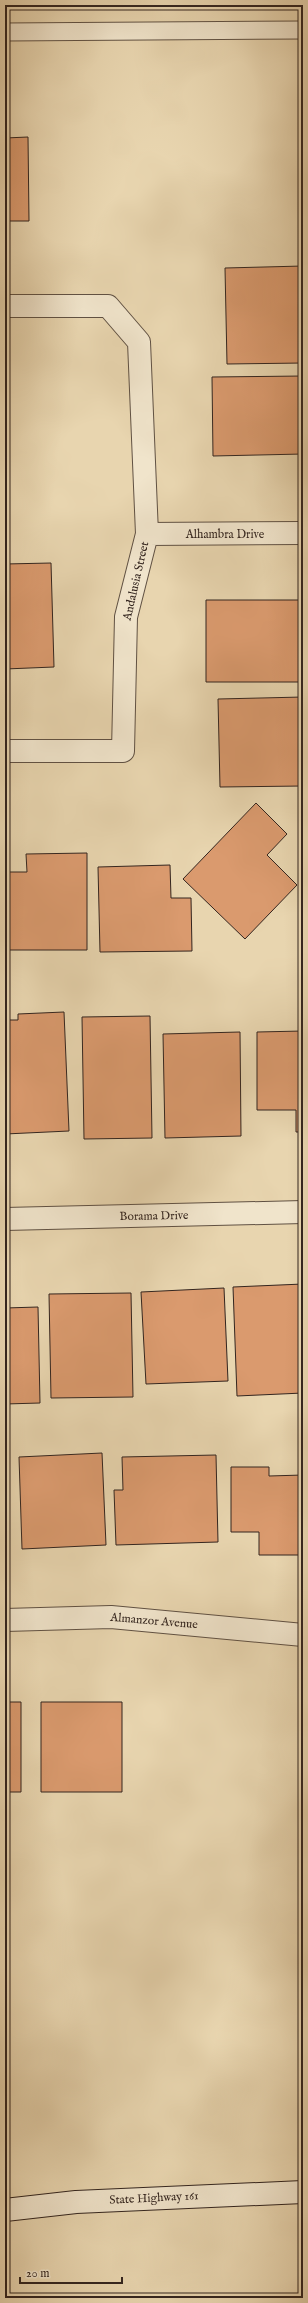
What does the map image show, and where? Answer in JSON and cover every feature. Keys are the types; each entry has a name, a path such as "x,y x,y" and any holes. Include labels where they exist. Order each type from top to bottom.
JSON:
{"street":[{"name":"Andalusia Street","path":"5,306 108,306 139,342 147,534 126,617 123,751 5,751"},
{"name":"Alhambra Drive","path":"147,534 303,533"},
{"name":"Borama Drive","path":"5,1219 303,1212"},
{"name":"Almanzor Avenue","path":"5,1620 111,1617 303,1635"},
{"name":"State Highway 161","path":"5,2210 76,2202 303,2192"}],"lane":[{"path":"5,32 303,30"}],"building":[{"path":"28,137 29,221 5,221 5,138"},
{"path":"303,266 303,363 227,364 225,268"},
{"path":"303,376 303,454 213,456 212,377"},
{"path":"51,563 54,667 5,669 5,564"},
{"path":"206,600 303,600 303,682 206,682"},
{"path":"303,697 303,786 220,787 218,699"},
{"path":"256,803 287,834 267,855 297,885 245,939 183,879"},
{"path":"87,853 87,950 5,950 5,872 27,872 26,854"},
{"path":"170,865 171,898 191,898 192,951 100,952 98,867"},
{"path":"64,1012 69,1131 5,1134 5,1020 18,1020 18,1014"},
{"path":"150,1016 152,1138 84,1139 82,1017"},
{"path":"303,1031 303,1132 296,1132 296,1110 257,1110 257,1032"},
{"path":"240,1032 241,1136 165,1138 163,1034"},
{"path":"303,1284 303,1393 237,1396 233,1287"},
{"path":"224,1288 228,1381 146,1384 141,1292"},
{"path":"131,1293 133,1397 51,1398 49,1294"},
{"path":"38,1307 40,1403 5,1404 5,1308"},
{"path":"102,1453 106,1545 22,1549 19,1457"},
{"path":"216,1455 218,1542 116,1545 114,1490 123,1490 122,1457"},
{"path":"231,1467 269,1467 269,1476 303,1475 303,1555 259,1555 259,1532 231,1532"},
{"path":"5,1702 21,1702 21,1792 5,1792"},
{"path":"41,1702 122,1702 122,1792 41,1792"}]}
